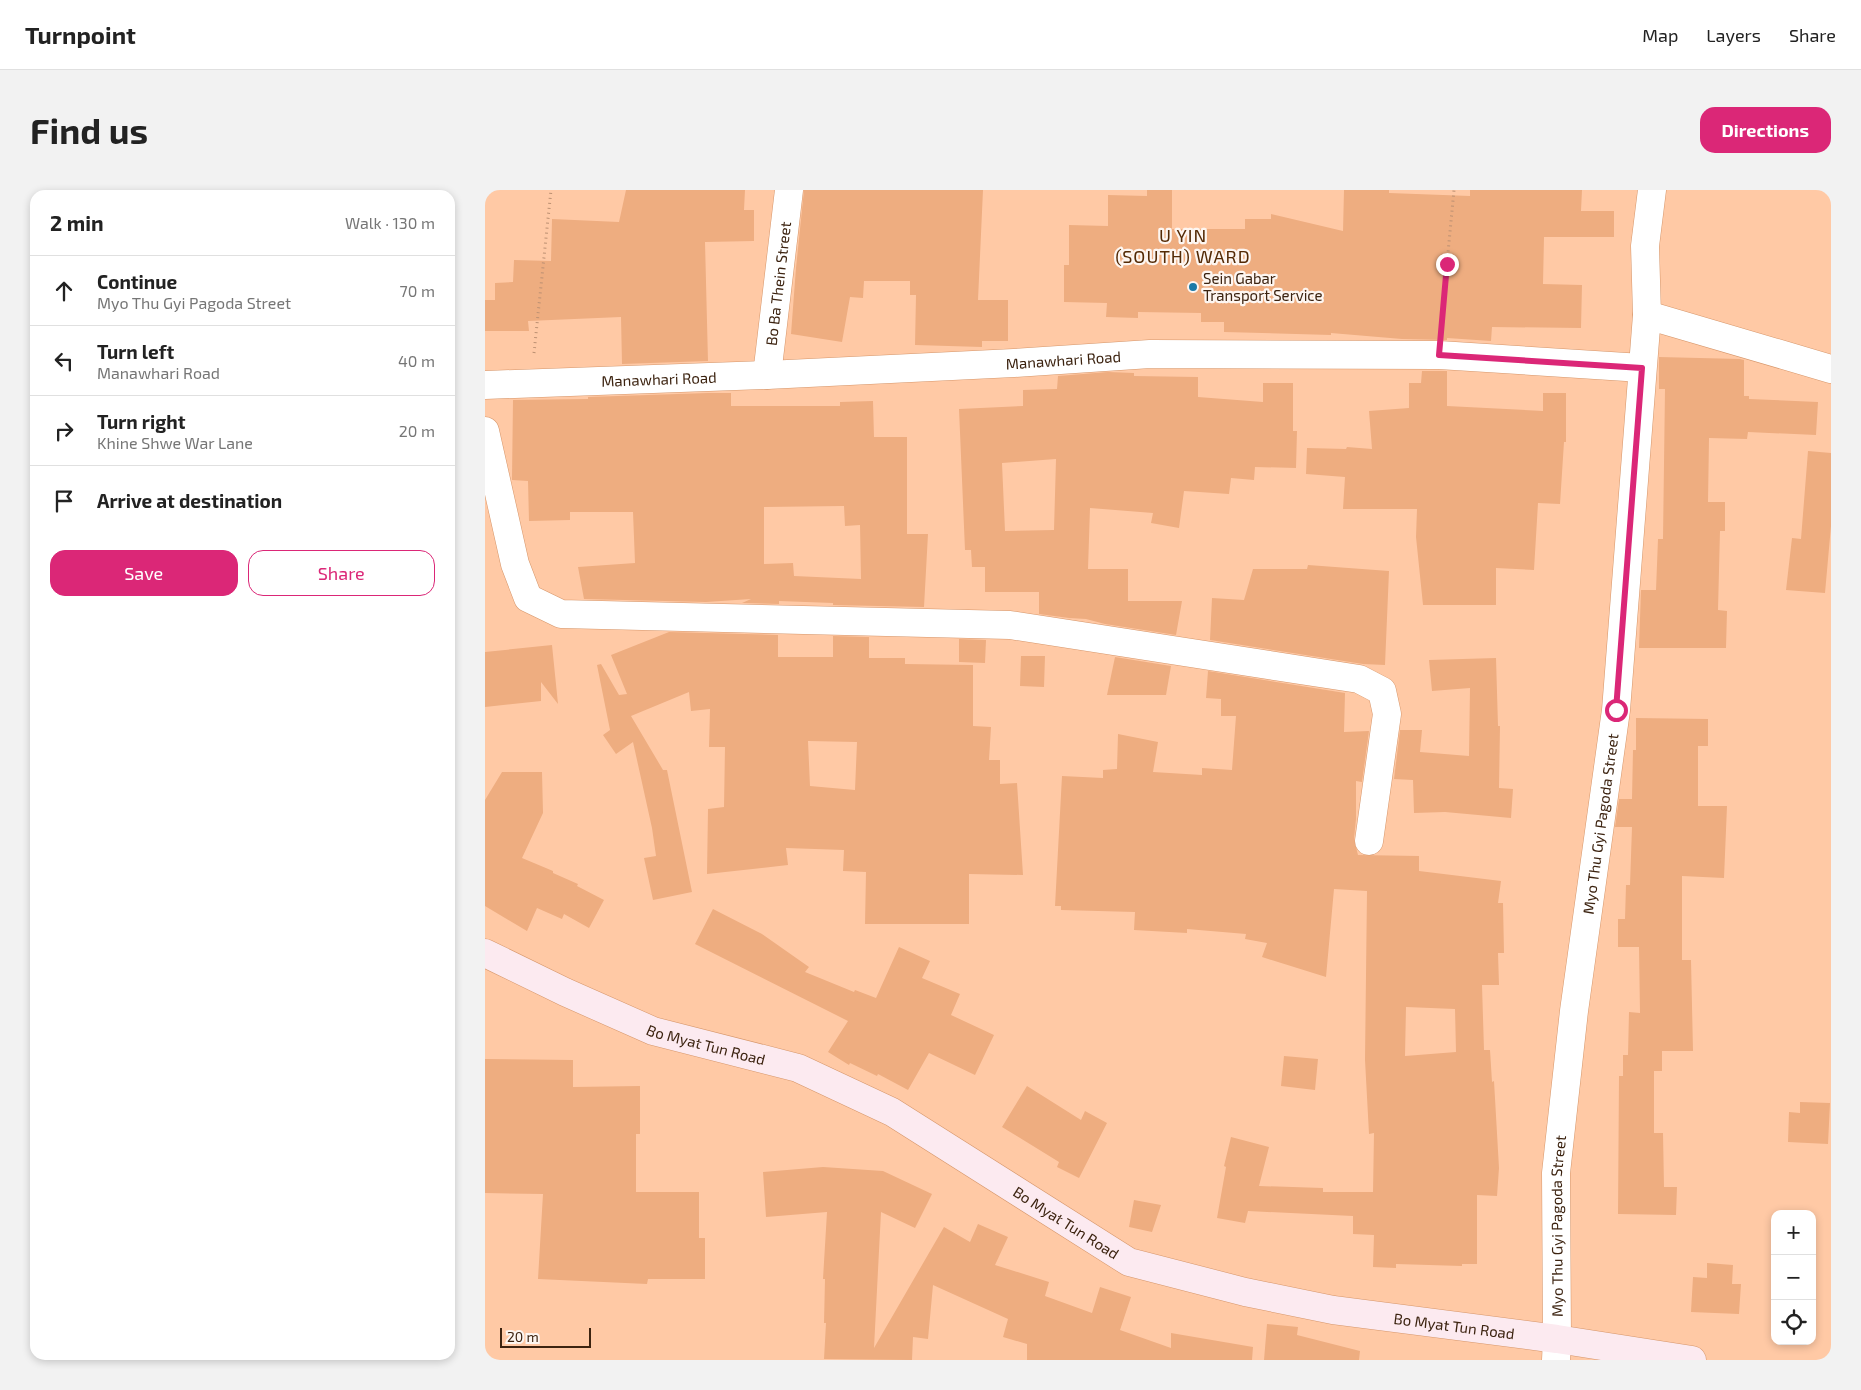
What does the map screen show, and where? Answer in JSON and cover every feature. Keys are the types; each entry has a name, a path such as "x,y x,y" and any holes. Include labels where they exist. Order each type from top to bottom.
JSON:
{"main road":[{"name":"Bo Myat Tun Road","path":"485,953 565,992 653,1031 798,1068 892,1112 1129,1262 1245,1292 1333,1310 1556,1349 1692,1360"}],"street":[{"name":"Bo Ba Thein Street","path":"767,375 789,190"},
{"name":"Myo Thu Gyi Pagoda Street","path":"1556,1349 1556,1173 1574,1011 1616,710 1647,314 1645,246 1652,190"},
{"path":"1647,314 1831,369"},
{"name":"Manawhari Road","path":"485,385 767,375 1150,354 1439,355 1642,368"},
{"path":"485,431 515,564 528,598 561,614 1010,626 1359,679 1382,691 1387,714 1369,841"}],"path":[{"path":"531,382 551,190"},
{"path":"1439,355 1454,190"}],"building":[{"path":"626,190 745,190 744,210 754,210 754,241 705,242 708,361 622,364 621,317 528,321 529,331 485,331 485,300 495,300 495,283 513,282 514,260 551,261 552,219 619,222"},
{"path":"804,190 983,190 978,300 1008,300 1008,341 982,341 982,347 915,345 916,295 910,295 910,281 864,281 863,298 850,297 842,342 791,334"},
{"path":"1147,190 1172,190 1172,229 1245,229 1245,219 1271,219 1271,214 1343,231 1344,190 1389,190 1389,193 1470,196 1470,190 1582,190 1581,211 1614,211 1614,237 1544,237 1543,284 1582,285 1581,328 1492,327 1491,341 1447,338 1447,340 1402,339 1331,333 1331,335 1224,332 1224,322 1201,322 1201,313 1138,312 1138,318 1106,317 1107,303 1064,302 1064,265 1069,265 1069,225 1108,226 1108,195 1147,196"},
{"path":"1659,357 1744,360 1744,396 1749,396 1749,399 1818,402 1816,435 1748,432 1747,439 1709,438 1708,502 1725,502 1725,531 1720,531 1718,610 1727,611 1726,648 1639,648 1641,590 1656,590 1658,539 1663,539 1665,389 1659,389"},
{"path":"1422,371 1447,371 1447,406 1543,411 1543,393 1566,393 1566,442 1564,442 1560,504 1538,503 1534,570 1496,568 1496,605 1423,605 1416,537 1417,509 1343,509 1345,477 1306,474 1307,448 1346,449 1347,447 1372,449 1369,411 1409,408 1409,383 1421,383"},
{"path":"1108,372 1134,373 1134,376 1198,377 1198,397 1263,402 1263,383 1293,383 1293,431 1297,431 1296,468 1255,467 1254,480 1231,478 1229,494 1184,491 1179,528 1151,523 1153,513 1090,508 1088,569 1128,569 1128,601 1182,601 1176,635 1105,624 1086,619 1039,614 1039,592 985,592 985,567 972,567 971,550 965,550 959,409 1023,406 1023,390 1057,389 1058,376","holes":["1056,459 1054,530 1005,531 1002,463"]},
{"path":"731,393 731,406 840,406 840,402 873,401 874,437 907,437 907,534 928,534 924,607 833,605 833,603 779,601 779,604 742,603 751,599 706,602 584,599 578,567 635,563 633,512 570,512 570,520 529,521 528,481 512,480 513,400 588,399 588,397","holes":["844,506 845,526 860,525 861,579 794,576 793,563 764,564 764,507"]},
{"path":"1808,451 1831,453 1831,526 1825,593 1786,590 1792,538 1801,539"},
{"path":"1308,565 1389,571 1385,665 1363,664 1210,640 1212,598 1244,600 1253,569 1307,569"},
{"path":"669,632 778,635 778,657 833,657 833,636 869,637 869,658 905,658 905,664 973,665 973,726 991,727 989,760 1000,760 1000,784 1017,783 1023,875 969,874 969,924 865,924 866,872 843,871 844,850 786,848 788,865 707,874 708,809 724,807 725,747 709,747 710,709 691,711 689,692 631,716 663,770 667,770 692,892 653,900 644,858 656,856 652,828 633,742 616,754 603,735 610,730 597,665 601,664 619,695 627,694 611,655","holes":["808,741 857,742 855,790 810,786"]},
{"path":"959,639 986,640 985,663 959,662"},
{"path":"552,645 558,704 541,682 541,701 485,707 485,652"},
{"path":"1021,656 1045,656 1044,687 1020,686"},
{"path":"1115,657 1171,666 1166,695 1107,695"},
{"path":"1496,658 1498,726 1500,726 1499,788 1513,789 1511,818 1445,812 1414,813 1413,780 1394,779 1400,730 1422,730 1420,752 1469,756 1470,688 1432,691 1429,660"},
{"path":"1208,671 1345,693 1344,732 1369,731 1362,782 1356,781 1354,839 1358,855 1419,856 1419,871 1501,881 1498,903 1503,903 1504,953 1498,953 1499,985 1482,985 1484,1050 1490,1050 1492,1082 1494,1081 1499,1168 1497,1196 1477,1195 1477,1264 1462,1264 1462,1266 1396,1264 1396,1268 1373,1267 1374,1235 1353,1234 1353,1216 1248,1211 1245,1223 1217,1218 1226,1167 1224,1166 1231,1137 1269,1147 1259,1186 1323,1188 1323,1192 1373,1192 1374,1133 1369,1134 1365,1060 1367,891 1334,889 1326,977 1262,957 1267,943 1245,939 1246,934 1187,929 1187,933 1134,930 1135,912 1061,910 1061,906 1055,906 1062,776 1103,778 1103,770 1117,769 1118,734 1158,742 1153,772 1202,775 1202,768 1232,770 1236,716 1221,716 1221,699 1206,698","holes":["1406,1007 1455,1009 1456,1052 1405,1056"]},
{"path":"1636,718 1708,719 1708,746 1698,746 1698,806 1727,806 1724,878 1682,876 1682,960 1691,960 1693,1051 1662,1051 1662,1071 1654,1071 1654,1133 1663,1133 1664,1187 1677,1187 1676,1215 1618,1214 1619,1076 1623,1076 1623,1055 1628,1055 1629,1012 1640,1013 1639,947 1618,947 1618,919 1625,919 1626,885 1630,885 1632,827 1615,827 1619,799 1632,799 1633,750 1636,750"},
{"path":"502,772 542,772 543,813 522,858 553,871 553,873 578,884 577,886 604,900 589,928 564,914 562,919 537,908 527,931 485,906 485,800"},
{"path":"713,909 762,934 809,967 805,972 854,992 855,990 876,998 899,947 930,961 922,978 960,994 951,1015 994,1035 975,1075 929,1053 908,1090 878,1074 877,1076 850,1063 849,1065 828,1052 848,1021 695,944"},
{"path":"1284,1056 1318,1059 1315,1090 1281,1086"},
{"path":"485,1059 573,1060 573,1087 640,1086 640,1134 636,1134 636,1192 699,1192 699,1238 705,1238 705,1279 648,1279 647,1284 538,1279 543,1194 485,1193"},
{"path":"1027,1086 1081,1120 1085,1111 1107,1123 1079,1178 1057,1167 1059,1162 1002,1127"},
{"path":"1800,1102 1830,1103 1828,1144 1788,1142 1789,1112 1800,1113"},
{"path":"823,1167 883,1171 932,1194 915,1228 881,1212 874,1348 944,1227 970,1242 978,1224 1008,1237 995,1265 1049,1282 1045,1296 1092,1313 1100,1287 1131,1297 1120,1330 1171,1348 1171,1333 1253,1347 1252,1360 1027,1360 1027,1344 1003,1337 1008,1319 933,1285 928,1339 913,1337 912,1360 824,1359 826,1323 824,1323 825,1279 823,1279 827,1212 766,1217 763,1172"},
{"path":"1134,1200 1161,1205 1152,1232 1129,1227"},
{"path":"1707,1263 1733,1265 1732,1284 1741,1284 1739,1314 1691,1312 1693,1277 1707,1278"},
{"path":"1267,1324 1298,1327 1297,1335 1360,1351 1359,1360 1264,1360"}],"place":[{"name":"Sein Gabar Transport Service","path":"1193,287"}],"district":[{"name":"U YIN (SOUTH) WARD","path":"1183,245"}],"route":[{"path":"1447,264 1439,355 1642,368 1616,710"}]}
